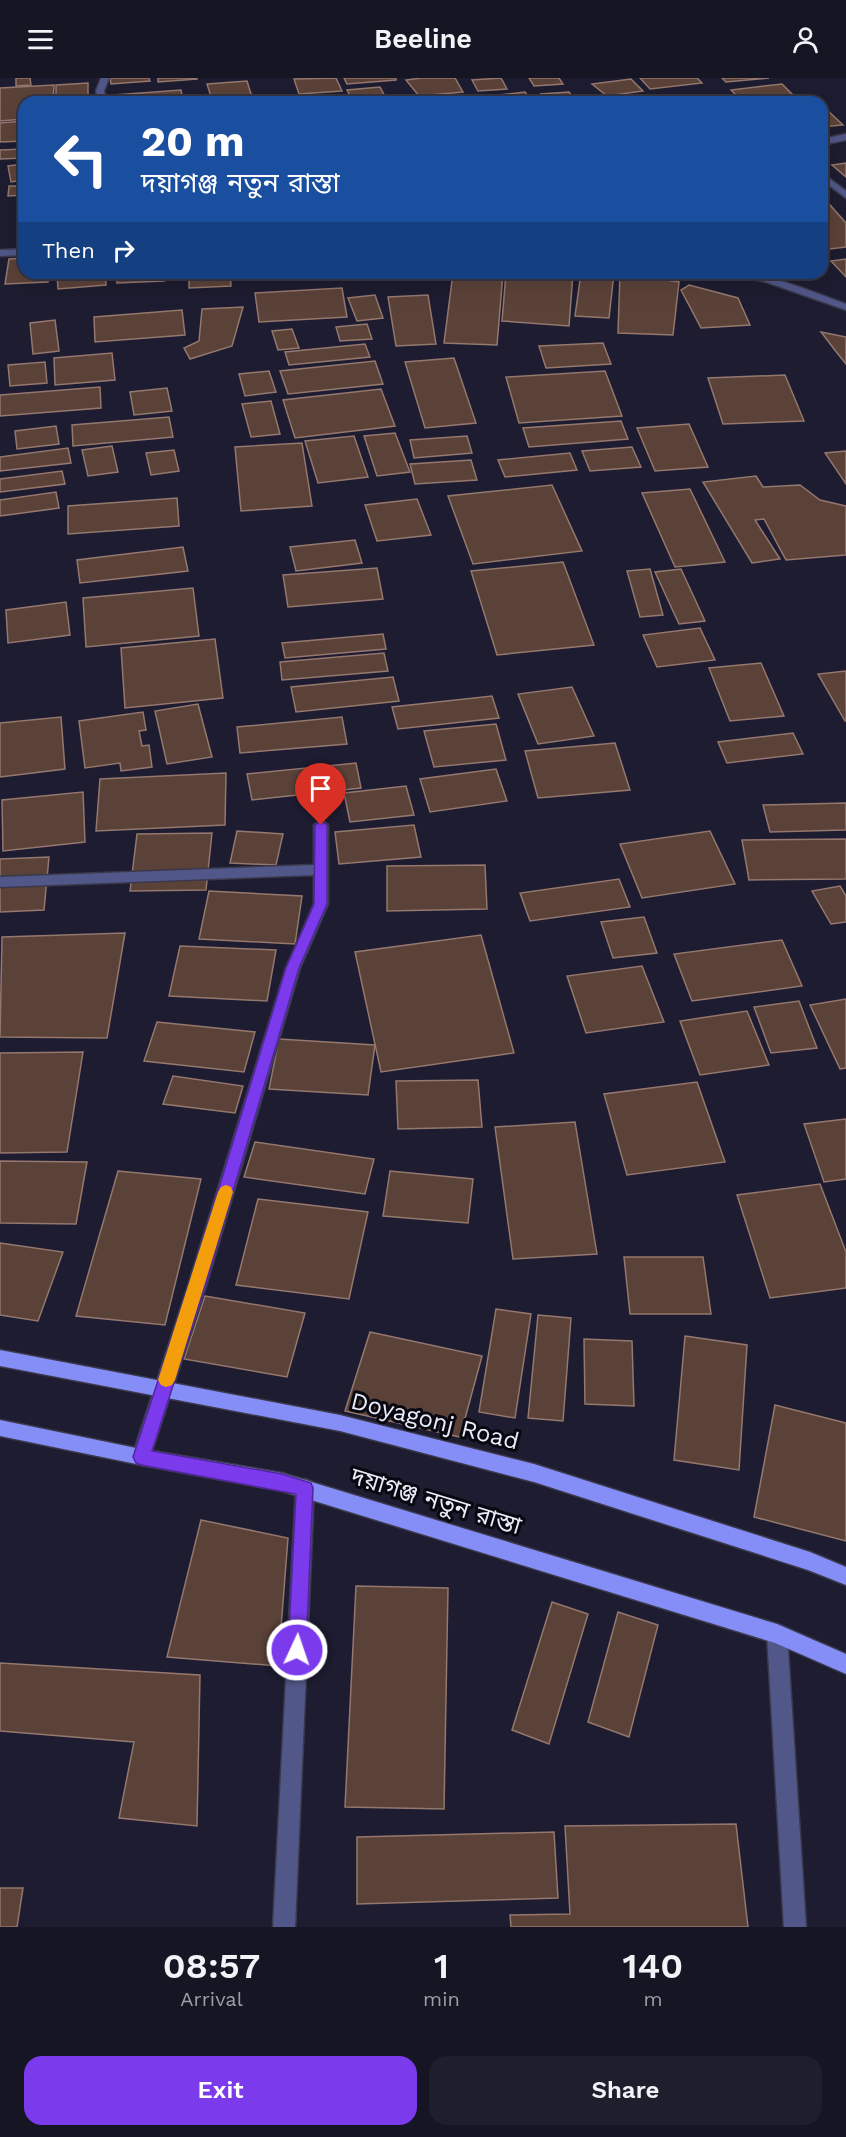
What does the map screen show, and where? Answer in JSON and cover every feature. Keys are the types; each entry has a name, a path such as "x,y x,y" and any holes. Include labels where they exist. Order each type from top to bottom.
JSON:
{"main road":[{"name":"Doyagonj Road","path":"0,1358 340,1423 534,1473 810,1561 846,1576"},
{"name":"দয়াগঞ্জ নতুন রাস্তা","path":"0,1428 305,1488 777,1634 846,1664"}],"street":[{"path":"101,96 100,91 105,78"},
{"path":"828,141 846,137"},
{"path":"828,181 846,195"},
{"path":"0,253 18,252"},
{"path":"768,279 846,306"},
{"path":"141,1457 293,968 321,904 321,825"},
{"path":"0,882 321,870"},
{"path":"284,1927 305,1488"},
{"path":"777,1634 795,1927"}],"building":[{"path":"16,78 30,78 31,85 16,86"},
{"path":"110,78 149,78 150,81 111,84"},
{"path":"158,78 197,78 197,79 158,82"},
{"path":"336,78 342,91 299,94 294,79"},
{"path":"344,78 396,78 396,80 347,84"},
{"path":"455,78 463,92 419,96 406,80"},
{"path":"501,78 507,89 478,91 472,80"},
{"path":"529,78 559,78 563,84 534,86"},
{"path":"640,78 697,78 702,83 650,89"},
{"path":"722,78 769,78 726,82"},
{"path":"631,79 643,91 607,96 592,84"},
{"path":"247,81 252,96 211,96 207,84"},
{"path":"88,83 88,96 56,96 56,85"},
{"path":"782,84 794,96 737,96 731,90"},
{"path":"54,85 53,96 18,96 18,120 0,121 0,88"},
{"path":"380,87 385,96 350,96 347,90"},
{"path":"181,90 182,96 114,96"},
{"path":"525,92 528,96 499,96"},
{"path":"569,92 572,96 542,96 541,94"},
{"path":"828,111 843,125 828,126"},
{"path":"18,122 18,141 0,142 0,123"},
{"path":"18,149 18,158 0,159 0,150"},
{"path":"846,163 846,177 832,165"},
{"path":"18,165 18,181 11,182 8,166"},
{"path":"9,186 18,186 18,195 8,196"},
{"path":"828,203 846,223 846,247 828,249"},
{"path":"18,258 18,279 48,279 48,282 5,284 9,259"},
{"path":"846,259 846,277 831,261"},
{"path":"57,279 106,279 106,285 58,289"},
{"path":"117,279 164,279 164,281 117,283"},
{"path":"189,279 230,279 231,286 189,288"},
{"path":"452,279 502,279 497,345 444,343"},
{"path":"506,279 573,279 569,326 502,321"},
{"path":"580,279 613,279 609,318 575,316"},
{"path":"620,279 659,279 679,282 673,335 618,333"},
{"path":"689,285 738,298 750,325 701,328 681,290"},
{"path":"342,288 347,317 259,322 255,293"},
{"path":"375,295 383,318 357,321 348,298"},
{"path":"428,295 436,344 396,346 388,297"},
{"path":"243,307 232,346 190,359 184,348 199,341 202,309"},
{"path":"182,310 185,335 95,342 94,317"},
{"path":"55,320 59,351 33,354 30,323"},
{"path":"367,324 372,339 340,341 336,327"},
{"path":"292,329 299,348 278,350 272,331"},
{"path":"821,332 846,337 846,364 834,349"},
{"path":"603,343 611,364 546,368 539,346"},
{"path":"365,344 370,357 289,365 285,352"},
{"path":"112,353 115,380 55,385 54,358"},
{"path":"454,358 476,423 425,428 405,362"},
{"path":"375,361 383,384 288,394 280,371"},
{"path":"45,362 47,383 10,386 8,365"},
{"path":"269,371 276,392 245,396 239,374"},
{"path":"605,371 622,416 519,423 506,377"},
{"path":"785,375 804,421 723,424 708,378"},
{"path":"100,387 101,408 0,416 0,395"},
{"path":"167,388 172,411 134,415 130,392"},
{"path":"381,389 395,426 295,438 283,400"},
{"path":"271,401 280,434 251,437 242,404"},
{"path":"169,417 173,437 73,446 72,425"},
{"path":"621,421 628,439 529,447 523,428"},
{"path":"689,424 708,467 655,471 637,428"},
{"path":"56,426 59,444 17,449 15,431"},
{"path":"395,433 410,472 377,476 364,436"},
{"path":"354,436 368,477 318,483 305,441"},
{"path":"467,436 472,453 414,458 410,440"},
{"path":"302,443 312,506 241,511 235,447"},
{"path":"112,446 118,472 88,476 82,450"},
{"path":"632,447 641,467 590,471 582,451"},
{"path":"68,448 71,463 0,471 0,457"},
{"path":"174,450 179,471 151,475 146,453"},
{"path":"846,451 846,484 825,453"},
{"path":"570,453 577,470 505,477 498,460"},
{"path":"471,460 477,480 415,484 410,464"},
{"path":"62,471 65,484 0,492 0,479"},
{"path":"756,476 763,487 800,485 820,500 846,506 846,555 786,560 764,519 755,520 780,559 752,563 703,482"},
{"path":"552,485 582,551 473,564 448,496"},
{"path":"690,489 725,562 675,567 642,493"},
{"path":"56,492 59,508 0,516 0,500"},
{"path":"177,498 179,526 68,534 68,506"},
{"path":"417,499 431,535 377,541 365,505"},
{"path":"355,540 362,563 296,571 290,547"},
{"path":"183,547 188,571 80,583 77,560"},
{"path":"563,562 594,645 497,655 471,571"},
{"path":"377,568 383,599 288,607 283,575"},
{"path":"650,569 663,615 640,617 627,571"},
{"path":"681,569 705,621 679,624 655,572"},
{"path":"193,588 199,636 86,647 83,598"},
{"path":"66,602 70,635 8,643 6,610"},
{"path":"700,628 715,660 657,667 643,635"},
{"path":"383,634 386,649 285,658 282,643"},
{"path":"215,639 223,698 125,708 121,648"},
{"path":"384,653 388,671 282,680 280,662"},
{"path":"761,663 784,716 730,721 709,668"},
{"path":"846,671 846,721 845,721 818,674"},
{"path":"393,677 399,701 296,712 291,687"},
{"path":"572,687 594,736 538,744 518,694"},
{"path":"492,696 499,718 398,729 392,707"},
{"path":"198,704 212,757 167,764 155,711"},
{"path":"143,712 146,730 139,731 142,746 149,745 152,767 121,771 120,763 85,768 79,721"},
{"path":"61,717 65,769 0,777 0,723"},
{"path":"342,717 347,744 240,753 237,727"},
{"path":"496,724 506,760 434,767 424,731"},
{"path":"793,733 803,754 727,763 718,742"},
{"path":"615,743 630,790 538,798 525,751"},
{"path":"356,763 361,788 252,800 247,774"},
{"path":"496,769 507,801 430,812 420,779"},
{"path":"226,773 225,825 96,831 100,779"},
{"path":"406,786 414,815 350,822 344,793"},
{"path":"83,792 85,842 3,851 2,800"},
{"path":"846,803 846,830 770,832 763,805"},
{"path":"414,825 421,857 339,864 335,832"},
{"path":"237,831 283,834 276,865 230,863"},
{"path":"710,831 735,884 642,898 620,844"},
{"path":"212,833 206,890 130,891 137,834"},
{"path":"846,839 846,879 749,880 742,840"},
{"path":"49,857 44,910 0,912 0,859"},
{"path":"485,865 487,909 387,911 387,866"},
{"path":"619,879 630,907 530,921 520,893"},
{"path":"840,886 846,896 846,922 831,924 812,891"},
{"path":"209,891 302,896 295,944 199,939"},
{"path":"644,917 657,953 613,958 601,922"},
{"path":"125,933 107,1038 0,1037 2,937"},
{"path":"481,935 514,1053 381,1072 355,952"},
{"path":"782,940 802,986 692,1001 674,954"},
{"path":"180,946 276,950 267,1001 169,996"},
{"path":"642,966 664,1022 586,1033 567,976"},
{"path":"846,999 846,1068 840,1069 810,1005"},
{"path":"799,1001 817,1048 771,1053 754,1007"},
{"path":"747,1011 769,1065 700,1075 680,1021"},
{"path":"157,1022 255,1032 244,1072 144,1061"},
{"path":"279,1039 375,1045 368,1095 269,1089"},
{"path":"83,1052 67,1152 0,1153 0,1053"},
{"path":"173,1076 243,1086 235,1113 163,1104"},
{"path":"478,1080 482,1127 398,1129 396,1081"},
{"path":"697,1082 725,1162 627,1175 604,1094"},
{"path":"846,1119 846,1179 824,1182 804,1124"},
{"path":"575,1122 597,1254 513,1259 495,1127"},
{"path":"255,1142 374,1159 365,1194 244,1177"},
{"path":"0,1161 87,1162 76,1224 0,1223"},
{"path":"118,1171 201,1179 165,1325 76,1316"},
{"path":"390,1171 473,1179 468,1223 383,1216"},
{"path":"820,1184 846,1252 846,1288 770,1298 737,1195"},
{"path":"258,1199 368,1212 349,1299 236,1285"},
{"path":"0,1243 63,1252 38,1321 0,1315"},
{"path":"624,1257 703,1257 711,1314 630,1314"},
{"path":"205,1296 305,1313 287,1377 184,1359"},
{"path":"496,1309 531,1314 515,1418 479,1412"},
{"path":"538,1315 571,1318 563,1421 528,1418"},
{"path":"370,1332 482,1356 460,1437 345,1411"},
{"path":"685,1336 747,1345 739,1470 674,1460"},
{"path":"584,1339 632,1341 634,1406 585,1404"},
{"path":"775,1405 846,1423 846,1541 754,1517"},
{"path":"201,1520 288,1538 278,1666 167,1657"},
{"path":"356,1586 448,1588 444,1809 345,1807"},
{"path":"552,1602 588,1614 549,1744 512,1730"},
{"path":"618,1612 658,1625 629,1737 588,1722"},
{"path":"0,1663 200,1675 197,1826 119,1818 134,1742 0,1731"},
{"path":"736,1824 748,1927 511,1927 510,1915 570,1914 565,1826"},
{"path":"554,1832 558,1898 357,1904 357,1837"},
{"path":"0,1888 23,1888 17,1927 0,1927"}],"slow traffic":[{"path":"166,1380 226,1192"}],"route":[{"path":"297,1650 305,1488 141,1457 197,1286 293,968 321,904 321,825"}]}
